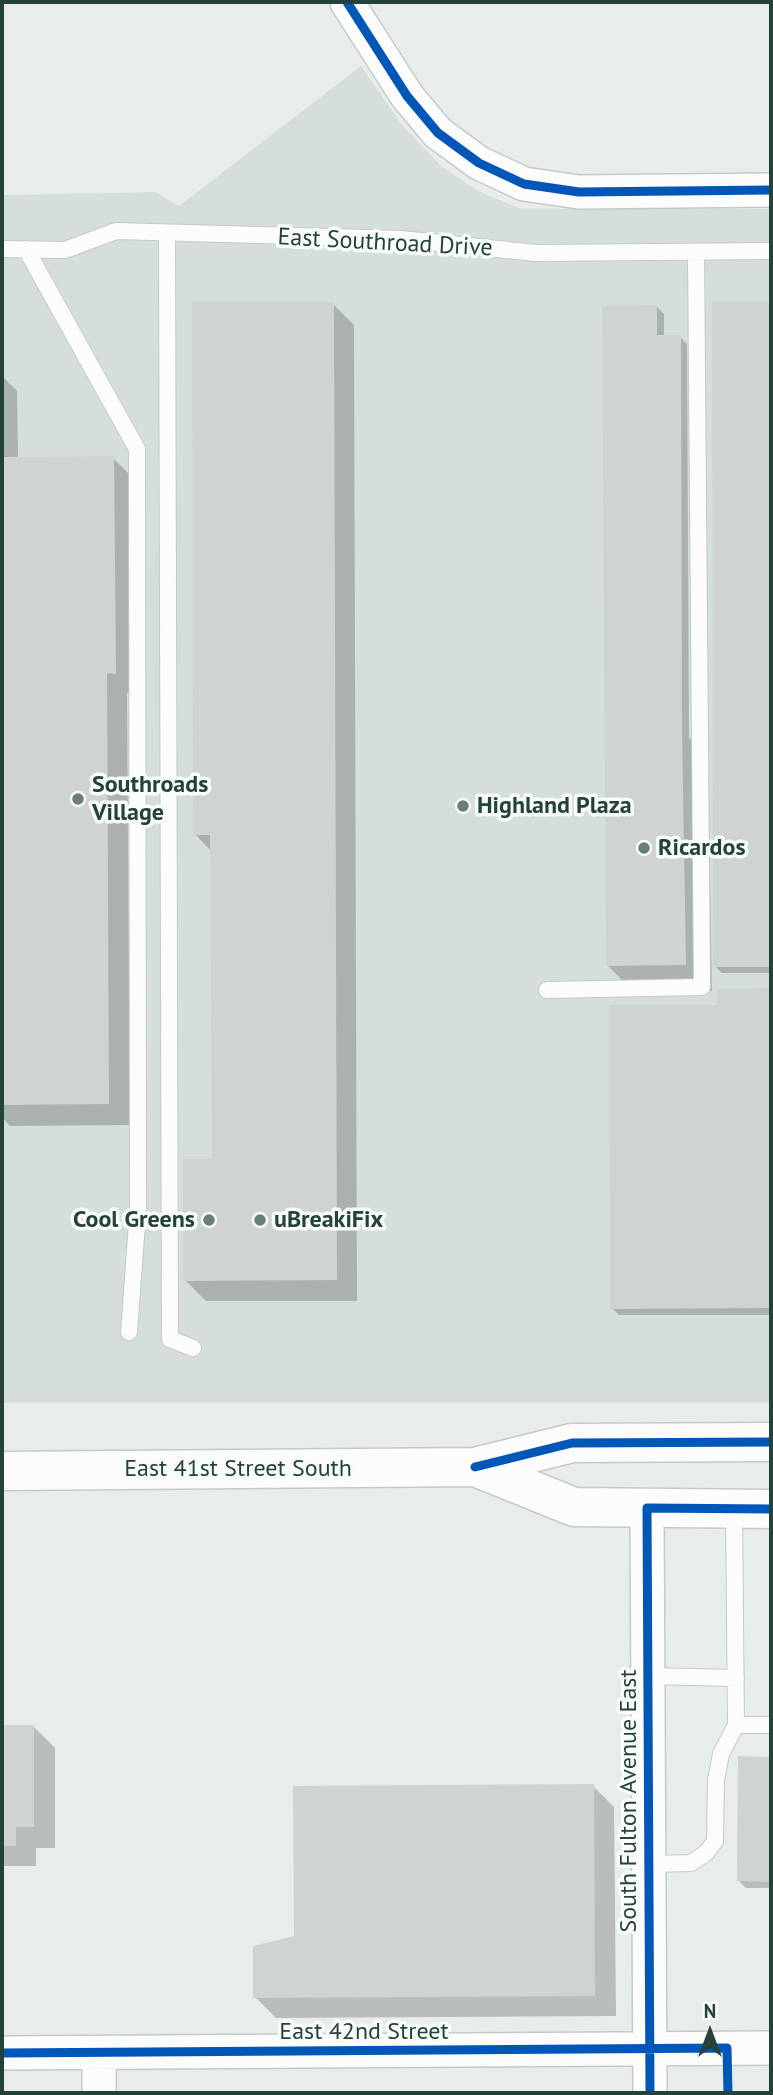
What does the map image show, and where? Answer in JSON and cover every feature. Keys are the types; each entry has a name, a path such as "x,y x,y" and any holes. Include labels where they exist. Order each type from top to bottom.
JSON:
{"main road":[{"name":"East 41st Street South","path":"2,1471 475,1467 572,1443 771,1441"},
{"name":"East 41st Street South","path":"475,1467 574,1507 753,1509"}],"street":[{"path":"346,2 407,96 438,134 479,163 524,184 579,192 771,190"},
{"name":"South Fulton Avenue East","path":"647,1508 650,2093"},
{"name":"East 42nd Street","path":"2,2053 771,2048"},
{"path":"99,2053 99,2093"}],"lane":[{"name":"East Southroad Drive","path":"2,249 65,250 116,231 401,239 536,253 771,251"},
{"path":"167,233 170,1339 192,1348"},
{"path":"26,249 137,449 138,1210 129,1332"},
{"path":"547,990 702,987 696,252"},
{"path":"649,1864 691,1863 706,1853 715,1841 716,1780 721,1754 736,1726 736,1678 753,1509"},
{"path":"648,1676 736,1678"},
{"path":"736,1726 771,1725"}],"shaded area":[{"name":"Highland Plaza","path":"361,66 402,125 441,166 476,190 521,209 771,209 771,1403 2,1403 2,195 156,192 179,206"}],"building":[{"path":"192,302 334,302 337,1280 183,1281 183,1159 212,1159 210,835 193,835"},
{"path":"712,302 771,302 771,967 713,967"},
{"path":"657,305 657,335 681,335 682,729 686,965 606,966 602,306"},
{"path":"114,456 116,674 107,673 109,1104 2,1105 2,457"},
{"path":"771,988 771,1308 610,1309 609,1005 717,1005 717,989"},
{"path":"2,1725 34,1725 34,1827 16,1827 16,1846 2,1846"},
{"path":"738,1756 771,1757 771,1882 737,1881"},
{"path":"594,1784 595,1996 253,1998 253,1946 294,1936 293,1786"}],"cycle path":[{"path":"347,2 407,96 438,133 479,163 524,184 579,192 771,190"},
{"path":"475,1467 572,1443 771,1442"},
{"path":"650,2093 647,1508 771,1509"},
{"path":"2,2053 727,2048 728,2093"}],"place":[{"name":"Southroads Village","path":"78,799"},
{"name":"Highland Plaza","path":"463,806"},
{"name":"Ricardos","path":"644,848"},
{"name":"Cool Greens","path":"209,1220"},
{"name":"uBreakiFix","path":"260,1220"}]}
